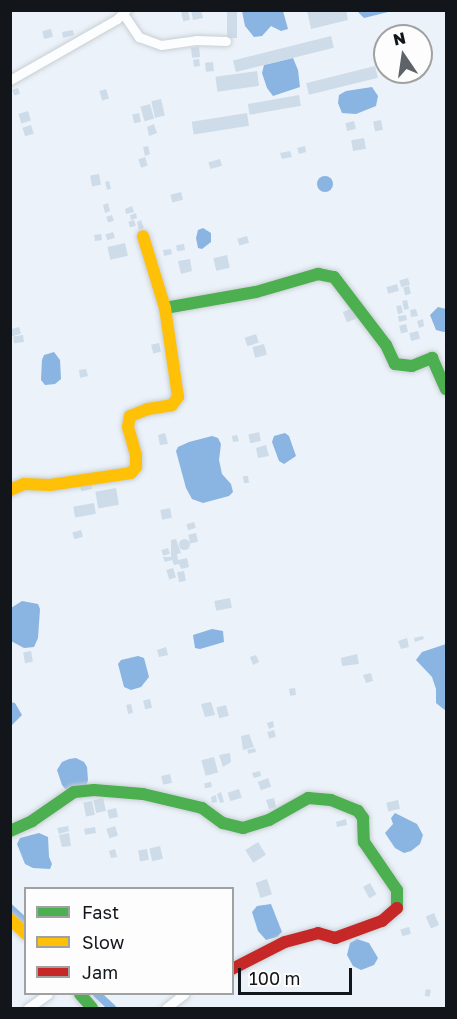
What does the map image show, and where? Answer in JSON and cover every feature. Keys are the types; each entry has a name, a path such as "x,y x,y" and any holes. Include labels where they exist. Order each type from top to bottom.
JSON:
{"street":[{"path":"10,80 125,13 139,37 161,45 196,40 226,40"},
{"path":"10,490 24,484 50,485 90,477 131,473 136,467 136,455 128,427 130,416 148,409 172,405 177,397 165,308 143,236"},
{"path":"165,308 256,292 318,274 334,277 386,345 395,364 412,366 432,358 447,389"},
{"path":"10,831 32,821 74,792 94,790 143,794 202,808 223,823 243,828 269,820 308,798 331,801 358,811 363,818 364,842 397,890 397,910 382,921 335,938 318,933 285,942 234,968"},
{"path":"10,919 24,932"},
{"path":"28,1008 45,995"},
{"path":"82,995 92,1008"},
{"path":"166,1008 182,995"}],"water":[{"path":"242,11 283,11 288,29 281,31 271,26 262,36 254,37 245,26"},
{"path":"357,11 392,11 364,18"},
{"path":"293,58 298,70 300,87 273,96 267,88 262,73 264,65"},
{"path":"372,87 378,96 376,106 356,114 342,113 338,103 339,95 346,91"},
{"path":"322,176 328,176 333,184 331,190 322,192 317,187 317,181"},
{"path":"203,228 211,233 211,242 202,249 198,248 196,238 198,230"},
{"path":"438,307 446,309 446,331 444,332 436,330 430,315"},
{"path":"54,352 60,360 61,379 55,384 45,385 41,380 42,360 44,355"},
{"path":"285,433 289,436 296,456 284,464 279,461 272,442 274,436"},
{"path":"212,436 218,438 221,444 219,460 222,474 231,484 233,492 229,496 203,503 192,499 186,488 176,451 178,447 189,442"},
{"path":"22,601 38,604 40,609 38,638 34,647 24,648 11,641 11,608"},
{"path":"212,629 223,631 224,642 200,649 195,648 193,635"},
{"path":"446,644 446,711 436,703 436,689 432,677 416,660 422,652"},
{"path":"138,656 144,658 149,677 141,687 131,690 124,687 118,664 121,660"},
{"path":"10,702 15,703 22,715 11,726"},
{"path":"76,758 84,762 87,767 88,780 86,787 68,792 62,785 57,770 62,762"},
{"path":"395,813 417,824 423,835 420,844 411,851 404,853 395,848 385,833 393,824 391,818"},
{"path":"39,833 48,837 49,857 52,864 50,869 33,868 25,864 17,844 20,838"},
{"path":"271,904 282,932 277,937 266,940 258,931 252,912 257,906"},
{"path":"357,939 369,943 378,958 374,965 361,970 353,966 347,955 350,943"}],"building":[{"path":"191,10 201,10 203,18 193,20"},
{"path":"227,10 237,10 237,38 227,38"},
{"path":"307,10 346,10 348,20 311,29"},
{"path":"188,11 190,20 183,21 181,13"},
{"path":"51,29 53,37 44,39 42,31"},
{"path":"73,30 74,35 63,38 62,32"},
{"path":"331,36 334,48 236,72 233,60"},
{"path":"199,47 200,57 192,58 191,48"},
{"path":"199,59 200,66 194,67 193,60"},
{"path":"255,59 257,66 251,67 249,61"},
{"path":"213,62 214,71 206,72 205,63"},
{"path":"373,66 373,79 309,95 306,83"},
{"path":"257,71 259,86 217,92 215,77"},
{"path":"18,88 20,94 14,96 12,90"},
{"path":"106,89 109,99 102,101 99,91"},
{"path":"299,95 301,106 250,115 248,104"},
{"path":"161,99 165,116 155,118 151,101"},
{"path":"150,104 154,118 145,121 140,107"},
{"path":"28,111 31,121 21,123 18,114"},
{"path":"139,113 141,122 134,123 132,115"},
{"path":"247,113 249,126 194,135 192,122"},
{"path":"381,120 383,130 375,131 373,122"},
{"path":"354,121 356,129 347,131 345,123"},
{"path":"154,124 157,133 149,136 147,127"},
{"path":"31,125 34,134 25,136 22,128"},
{"path":"364,138 366,149 353,151 351,140"},
{"path":"148,146 150,154 145,156 143,147"},
{"path":"305,146 306,152 299,154 297,148"},
{"path":"290,151 292,157 282,159 280,153"},
{"path":"145,157 148,166 141,168 138,159"},
{"path":"220,159 222,166 210,169 208,162"},
{"path":"99,174 101,185 92,186 90,176"},
{"path":"109,181 111,189 107,190 105,182"},
{"path":"181,192 183,200 172,202 170,195"},
{"path":"108,203 110,211 105,213 103,205"},
{"path":"132,206 134,212 126,214 125,209"},
{"path":"136,213 137,218 131,220 130,215"},
{"path":"112,215 114,221 108,223 106,217"},
{"path":"134,220 136,226 130,228 128,222"},
{"path":"141,220 144,228 139,230 137,222"},
{"path":"113,232 115,238 107,240 105,234"},
{"path":"101,234 102,240 95,241 94,235"},
{"path":"247,236 249,243 239,245 237,239"},
{"path":"125,243 128,256 110,260 107,247"},
{"path":"184,244 185,250 177,251 176,245"},
{"path":"171,249 172,254 164,256 163,250"},
{"path":"227,255 230,268 216,271 213,258"},
{"path":"190,259 192,271 181,274 178,261"},
{"path":"408,278 410,285 401,287 399,280"},
{"path":"397,284 399,291 388,294 386,287"},
{"path":"409,286 411,294 405,295 403,287"},
{"path":"407,300 409,309 404,310 402,301"},
{"path":"401,305 403,313 398,314 396,306"},
{"path":"353,308 357,318 347,322 343,312"},
{"path":"416,309 418,316 411,317 410,310"},
{"path":"406,315 407,320 399,322 398,316"},
{"path":"423,319 424,326 419,328 417,321"},
{"path":"406,324 408,332 401,333 399,326"},
{"path":"19,327 21,334 12,336 10,329"},
{"path":"418,331 420,339 411,341 409,333"},
{"path":"256,334 259,343 247,346 245,338"},
{"path":"23,335 24,342 14,343 13,336"},
{"path":"159,343 161,352 153,354 151,345"},
{"path":"264,344 267,355 255,358 252,347"},
{"path":"86,369 88,376 80,378 79,370"},
{"path":"259,432 261,441 250,443 248,434"},
{"path":"165,433 168,444 160,445 158,435"},
{"path":"237,435 239,441 233,442 232,436"},
{"path":"266,445 269,456 258,458 256,448"},
{"path":"243,476 248,476 249,483 244,483"},
{"path":"90,480 92,489 81,491 79,482"},
{"path":"116,488 119,505 98,508 95,492"},
{"path":"94,503 96,514 75,517 73,507"},
{"path":"170,508 172,518 162,520 160,510"},
{"path":"194,522 196,528 188,530 186,524"},
{"path":"81,530 83,537 74,539 72,532"},
{"path":"196,533 198,542 190,544 188,535"},
{"path":"176,539 181,553 177,554 178,560 187,558 189,567 181,569 179,564 174,565 172,560 165,562 163,557 171,557 171,540"},
{"path":"184,539 188,540 188,548 184,549 180,548 179,544 180,540"},
{"path":"168,548 170,554 163,556 161,550"},
{"path":"173,568 176,578 169,580 166,570"},
{"path":"184,571 186,581 179,582 177,572"},
{"path":"230,598 232,608 216,611 214,601"},
{"path":"423,636 424,639 415,642 414,638"},
{"path":"407,638 409,647 401,649 398,641"},
{"path":"166,647 168,655 159,657 157,650"},
{"path":"31,651 33,662 25,663 23,652"},
{"path":"357,654 359,664 342,666 341,658"},
{"path":"256,655 259,662 253,665 250,657"},
{"path":"371,673 373,681 366,683 363,675"},
{"path":"295,688 296,695 290,696 289,689"},
{"path":"150,699 152,708 145,709 143,701"},
{"path":"211,702 215,715 205,717 201,704"},
{"path":"131,704 133,713 128,714 126,705"},
{"path":"226,705 229,716 219,718 216,708"},
{"path":"273,721 274,727 269,729 267,723"},
{"path":"274,730 276,737 269,739 267,732"},
{"path":"249,734 254,747 243,750 241,736"},
{"path":"255,748 256,752 248,754 247,750"},
{"path":"230,753 231,762 223,767 219,755"},
{"path":"214,757 218,772 206,776 201,760"},
{"path":"260,771 261,776 254,778 252,773"},
{"path":"170,774 172,783 163,785 161,776"},
{"path":"268,778 271,786 261,790 258,782"},
{"path":"211,782 212,787 205,788 204,783"},
{"path":"239,789 242,798 230,801 228,793"},
{"path":"221,792 224,802 220,803 217,794"},
{"path":"216,795 217,802 212,803 211,797"},
{"path":"103,798 106,811 96,813 93,800"},
{"path":"274,798 276,807 269,809 266,800"},
{"path":"398,800 400,809 388,811 386,803"},
{"path":"92,801 95,815 86,817 83,803"},
{"path":"116,808 118,817 109,819 107,810"},
{"path":"346,819 347,825 337,827 336,822"},
{"path":"68,826 69,831 59,834 57,828"},
{"path":"115,826 118,836 109,838 106,829"},
{"path":"95,827 96,833 85,835 84,829"},
{"path":"69,833 71,846 62,847 59,835"},
{"path":"258,842 266,855 253,863 245,850"},
{"path":"160,846 163,859 152,861 149,848"},
{"path":"115,849 117,857 111,858 109,851"},
{"path":"147,849 149,860 140,861 138,851"},
{"path":"267,879 272,894 261,898 256,883"},
{"path":"370,883 376,894 369,898 363,887"},
{"path":"434,913 439,925 431,928 426,917"},
{"path":"409,927 411,934 402,936 400,929"},
{"path":"426,989 431,990 430,997 425,996"}],"waterway":[{"path":"10,908 24,921"},
{"path":"98,995 112,1008"}],"traffic: fast":[{"path":"165,308 256,292 318,274 334,277 386,345 395,364 412,366 432,358 446,389"},
{"path":"10,831 32,821 74,792 94,790 143,794 202,808 223,823 243,828 269,820 308,798 331,800 358,811 363,818 364,842 397,890 397,908"},
{"path":"81,995 92,1008"}],"traffic: slow":[{"path":"10,490 24,484 50,485 131,473 136,467 136,455 128,427 130,416 148,409 172,405 178,397 165,308 143,236"},
{"path":"10,919 24,932"}],"traffic: jam":[{"path":"234,968 285,942 318,933 335,938 382,921 397,908"}]}
